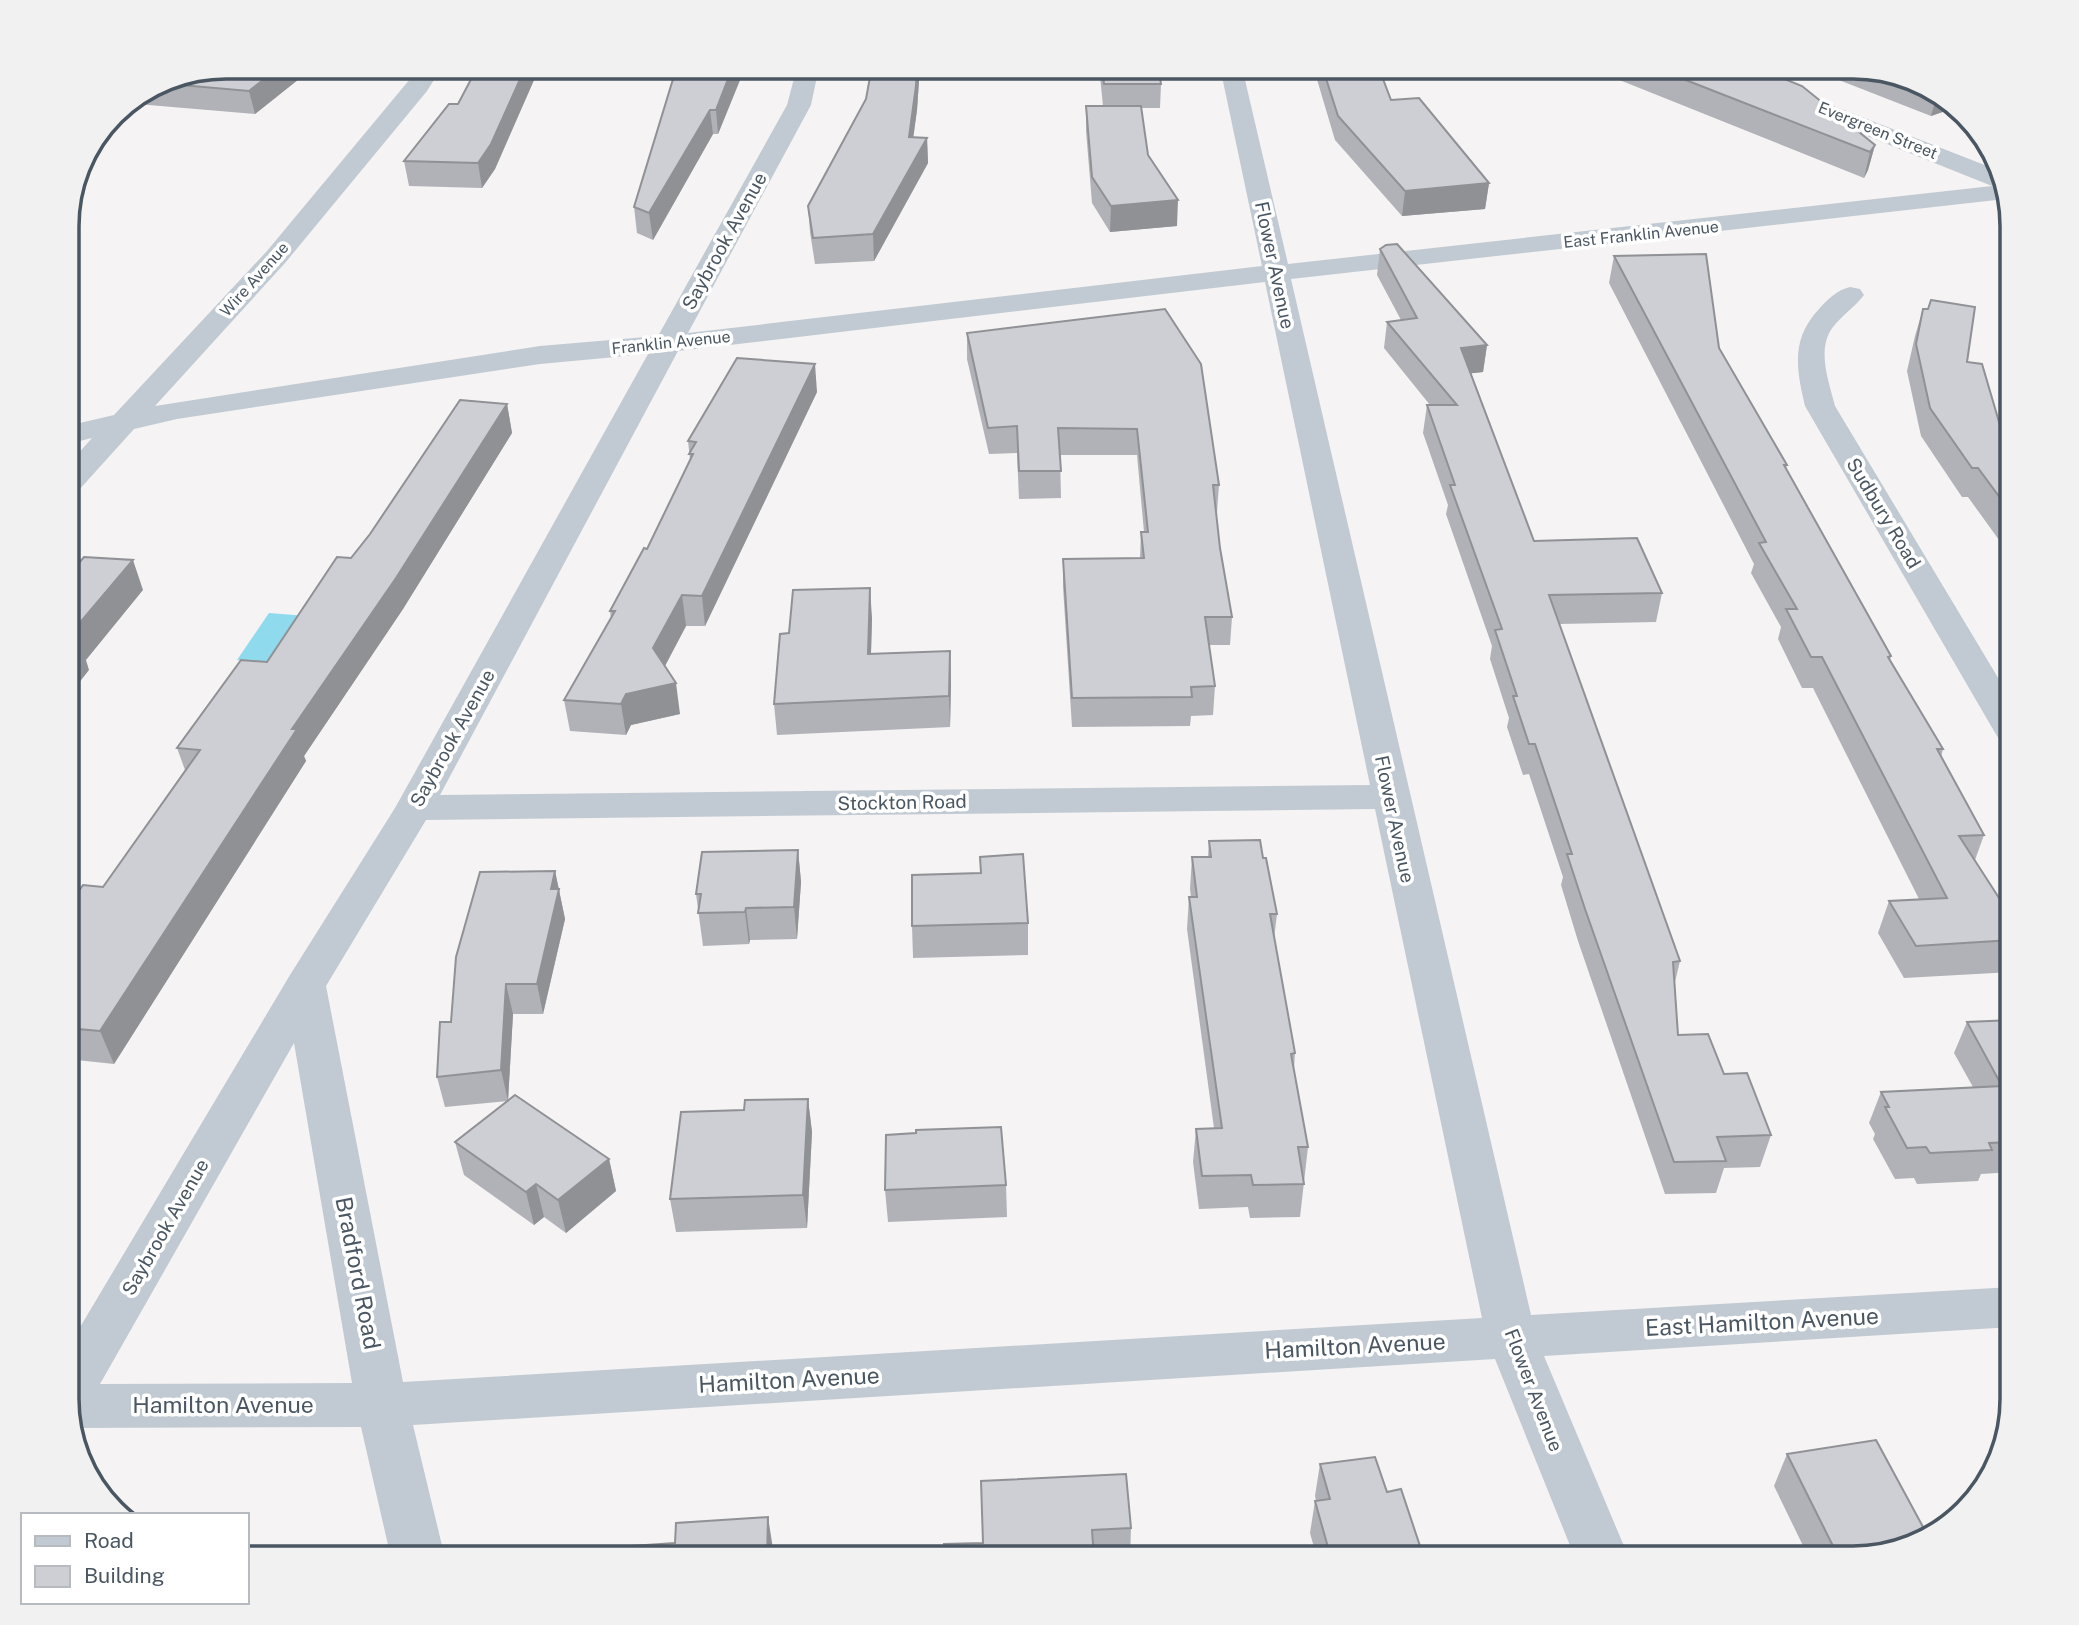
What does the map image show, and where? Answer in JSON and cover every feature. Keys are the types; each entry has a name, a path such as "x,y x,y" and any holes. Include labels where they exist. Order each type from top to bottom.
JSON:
{"street":[{"name":"Wire Avenue","path":"79,470 275,257 423,79"},
{"name":"Saybrook Avenue","path":"79,1374 305,986 414,808 799,105 805,79"},
{"name":"Flower Avenue","path":"1234,79 1511,1337 1597,1546"},
{"name":"Evergreen Street","path":"1747,79 1992,177"},
{"name":"East Franklin Avenue","path":"1277,275 1996,193"},
{"name":"Franklin Avenue","path":"79,432 177,410 540,355 668,344 870,318 1277,275"},
{"name":"Sudbury Road","path":"1850,295 1823,319 1807,354 1820,406 2000,711"},
{"name":"Stockton Road","path":"414,808 1390,796"},
{"name":"Bradford Road","path":"305,986 382,1405 415,1546"},
{"name":"East Hamilton Avenue","path":"1511,1337 2000,1308"},
{"name":"Hamilton Avenue","path":"79,1406 382,1405 1511,1337"}],"water":[{"path":"269,613 307,616 276,663 237,660"}],"building":[{"path":"264,79 249,91 184,85 206,80"},
{"path":"471,79 520,79 491,144 478,163 404,161 449,104 458,104"},
{"path":"673,79 728,79 716,110 710,110 649,213 634,207"},
{"path":"870,79 916,79 909,137 927,138 873,234 813,238 808,206 866,99"},
{"path":"1103,79 1160,79 1161,84 1104,84"},
{"path":"1326,79 1383,79 1391,100 1419,98 1489,183 1405,191 1338,116"},
{"path":"1683,79 1784,79 1802,86 1875,145 1870,152"},
{"path":"1086,106 1141,106 1148,155 1178,200 1111,206 1092,177"},
{"path":"1397,244 1487,345 1461,348 1534,541 1637,538 1662,593 1549,595 1680,961 1673,962 1678,1035 1708,1034 1724,1074 1747,1073 1771,1135 1717,1137 1726,1161 1674,1162 1585,909 1567,854 1572,854 1535,744 1529,744 1513,696 1517,696 1495,630 1502,629 1450,485 1455,485 1427,405 1457,405 1387,322 1417,318 1380,249 1386,245"},
{"path":"1706,254 1719,348 1787,465 1784,465 1891,656 1888,657 1943,749 1937,749 1984,835 1959,836 2000,899 2000,941 1916,946 1889,901 1947,898 1822,657 1811,657 1786,609 1797,609 1759,543 1766,542 1614,256"},
{"path":"1931,300 1975,307 1967,362 1982,364 2000,425 2000,498 1978,468 1972,468 1930,408 1916,344 1923,309 1928,309"},
{"path":"1165,309 1201,364 1219,485 1213,485 1220,548 1232,617 1205,617 1215,686 1191,687 1192,697 1072,698 1063,559 1144,558 1141,532 1148,532 1137,429 1058,428 1061,471 1019,471 1017,426 988,428 967,333"},
{"path":"737,358 815,364 702,596 682,595 653,648 676,683 626,694 621,704 564,700 615,611 610,611 644,548 647,549 693,454 689,454 696,442 688,441"},
{"path":"460,400 507,404 396,578 292,729 297,729 100,1031 79,1029 79,891 83,885 103,887 200,750 177,748 241,660 267,662 337,557 351,558"},
{"path":"84,557 133,560 79,624 79,563"},
{"path":"870,588 868,654 950,651 949,696 774,704 780,634 789,633 793,590"},
{"path":"1260,840 1277,914 1270,914 1295,1053 1291,1054 1308,1147 1298,1147 1304,1184 1253,1185 1251,1175 1202,1176 1196,1129 1222,1128 1189,897 1197,897 1192,857 1211,857 1209,841"},
{"path":"798,850 794,907 698,913 701,894 696,894 702,852"},
{"path":"1023,854 1028,923 912,926 912,875 981,873 980,857"},
{"path":"555,871 551,889 559,889 537,984 506,984 501,1070 437,1077 440,1022 451,1022 456,957 480,872"},
{"path":"2000,1021 2000,1082 1967,1022"},
{"path":"2000,1086 2000,1143 1989,1143 1992,1150 1930,1153 1926,1147 1907,1148 1885,1107 1889,1107 1881,1092"},
{"path":"515,1095 609,1159 558,1200 536,1184 526,1192 455,1142"},
{"path":"808,1099 803,1195 670,1199 681,1112 744,1110 745,1100"},
{"path":"1001,1127 1006,1185 885,1190 886,1135 916,1133 916,1130"},
{"path":"1876,1440 1924,1528 1910,1535 1873,1545 1833,1546 1787,1454"},
{"path":"1375,1457 1387,1492 1401,1489 1420,1546 1328,1546 1315,1501 1330,1499 1320,1464"},
{"path":"1126,1474 1131,1528 1092,1530 1093,1546 944,1546 983,1543 981,1481"},
{"path":"768,1517 767,1546 632,1546 675,1543 676,1523"}]}
